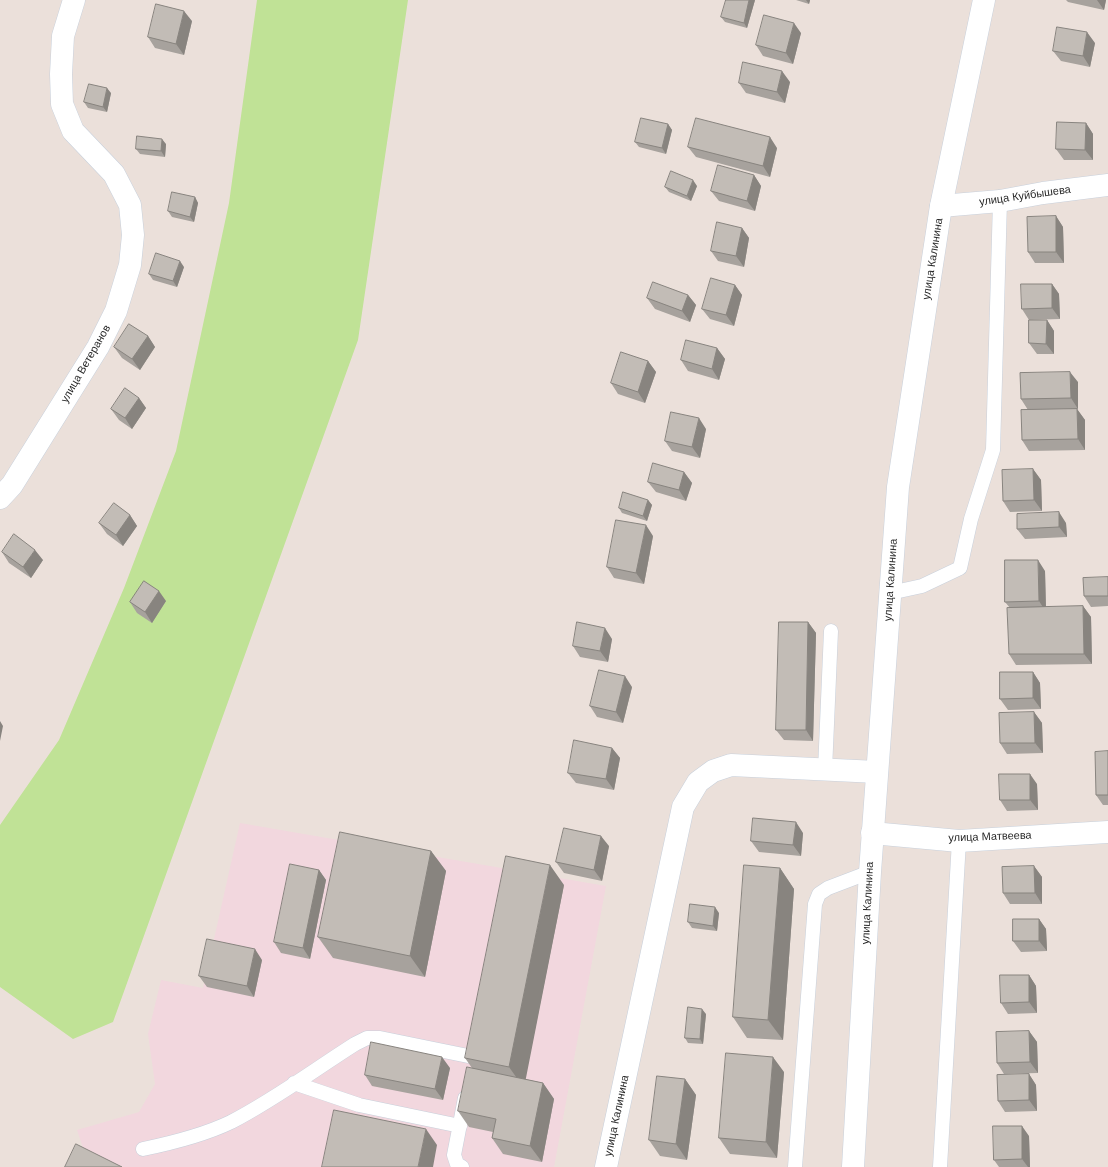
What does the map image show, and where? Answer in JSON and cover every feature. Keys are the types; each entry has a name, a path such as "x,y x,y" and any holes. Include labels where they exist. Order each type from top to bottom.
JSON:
{"street":[{"name":"улица Ветеранов","path":"0,498 12,485 98,347 116,311 130,265 133,235 130,205 114,174 73,131 62,104 61,74 63,36 74,0"},
{"name":"улица Калинина","path":"853,1167 872,833 898,487 941,206 984,0"},
{"name":"улица Куйбышева","path":"941,206 1000,201 1043,193 1108,185"},
{"name":"улица Калинина","path":"606,1167 683,807 698,782 713,771 731,765 825,770"},
{"path":"825,770 877,772"},
{"name":"улица Матвеева","path":"872,833 959,840 1108,832"}],"lane":[{"path":"890,593 922,586 960,568 971,519 993,450 1000,201"},
{"path":"825,770 830,631"},
{"path":"940,1167 959,840"},
{"path":"794,1167 815,904 820,894 828,888 870,872"},
{"path":"143,1149 180,1141 229,1122 268,1100 355,1044 368,1038 380,1038 473,1056"},
{"path":"470,1072 476,1042"},
{"path":"294,1083 359,1104 460,1126"},
{"path":"462,1167 457,1164 454,1155 467,1087"}],"shaded area":[{"path":"240,823 606,886 554,1167 84,1167 87,1160 77,1130 139,1112 155,1084 148,1034 161,980 203,988"}],"green space":[{"path":"257,0 408,0 358,340 113,1022 73,1039 0,987 0,825 59,740 124,588 176,451 229,203"}],"building":[{"path":"726,0 749,0 744,23 721,17"},
{"path":"156,4 184,11 176,44 148,37"},
{"path":"764,15 794,23 786,53 756,45"},
{"path":"1057,27 1087,32 1083,56 1053,51"},
{"path":"743,62 782,71 777,92 739,83"},
{"path":"89,84 107,88 103,107 84,102"},
{"path":"641,118 668,124 662,148 635,142"},
{"path":"696,118 770,137 763,166 688,147"},
{"path":"1057,122 1086,123 1085,150 1056,149"},
{"path":"137,136 162,139 161,151 136,149"},
{"path":"718,165 754,175 747,201 711,191"},
{"path":"671,171 693,180 687,196 665,187"},
{"path":"172,192 195,197 190,217 168,211"},
{"path":"1056,216 1056,252 1028,252 1027,217"},
{"path":"717,222 742,228 736,256 711,251"},
{"path":"156,253 180,261 173,281 149,274"},
{"path":"711,278 735,285 726,315 702,309"},
{"path":"653,282 688,295 682,311 647,298"},
{"path":"1021,284 1052,284 1052,308 1022,309"},
{"path":"1029,320 1047,320 1046,344 1029,343"},
{"path":"129,324 148,336 132,359 114,347"},
{"path":"686,340 717,348 712,369 681,360"},
{"path":"621,352 648,361 638,392 611,383"},
{"path":"1070,372 1071,398 1021,399 1020,373"},
{"path":"125,388 139,398 125,418 111,409"},
{"path":"1077,409 1078,439 1022,440 1021,410"},
{"path":"671,412 699,418 692,447 665,441"},
{"path":"653,463 684,472 679,490 648,482"},
{"path":"1033,469 1034,500 1003,501 1002,470"},
{"path":"623,492 648,500 643,516 619,508"},
{"path":"114,503 130,515 116,535 99,523"},
{"path":"1059,512 1059,527 1017,529 1017,514"},
{"path":"616,520 646,525 636,573 607,567"},
{"path":"14,534 35,550 23,567 2,552"},
{"path":"1005,560 1038,560 1039,601 1005,602"},
{"path":"1108,577 1108,596 1084,596 1083,578"},
{"path":"144,581 159,591 145,612 130,602"},
{"path":"1083,606 1084,654 1009,654 1007,608"},
{"path":"577,622 605,628 600,651 573,646"},
{"path":"779,622 808,622 806,730 776,730"},
{"path":"599,670 625,676 616,712 590,706"},
{"path":"1000,672 1033,672 1033,698 1000,699"},
{"path":"1034,712 1035,743 1000,743 999,713"},
{"path":"574,740 612,748 606,779 568,773"},
{"path":"1108,751 1108,795 1096,795 1095,752"},
{"path":"999,774 1030,774 1030,800 1000,800"},
{"path":"753,818 796,822 793,845 751,841"},
{"path":"564,828 601,836 594,870 556,862"},
{"path":"340,832 431,851 410,956 318,937"},
{"path":"506,856 550,865 509,1067 465,1058"},
{"path":"290,864 319,870 303,948 274,942"},
{"path":"744,865 780,868 768,1020 733,1017"},
{"path":"1034,866 1035,893 1003,893 1002,867"},
{"path":"690,904 715,907 713,926 688,922"},
{"path":"1013,919 1039,919 1039,941 1013,941"},
{"path":"207,939 255,949 247,986 199,976"},
{"path":"1000,975 1029,975 1029,1002 1001,1003"},
{"path":"688,1007 702,1009 700,1039 685,1038"},
{"path":"1029,1031 1030,1062 997,1063 996,1032"},
{"path":"371,1042 442,1057 435,1089 365,1075"},
{"path":"726,1053 773,1057 766,1142 719,1138"},
{"path":"467,1067 543,1083 530,1146 492,1138 496,1119 458,1111"},
{"path":"1029,1074 1029,1100 998,1101 997,1075"},
{"path":"657,1076 685,1079 676,1144 649,1140"},
{"path":"334,1110 426,1129 418,1167 322,1167"},
{"path":"993,1126 1022,1126 1022,1159 994,1160"},
{"path":"76,1144 122,1167 65,1167"}]}
